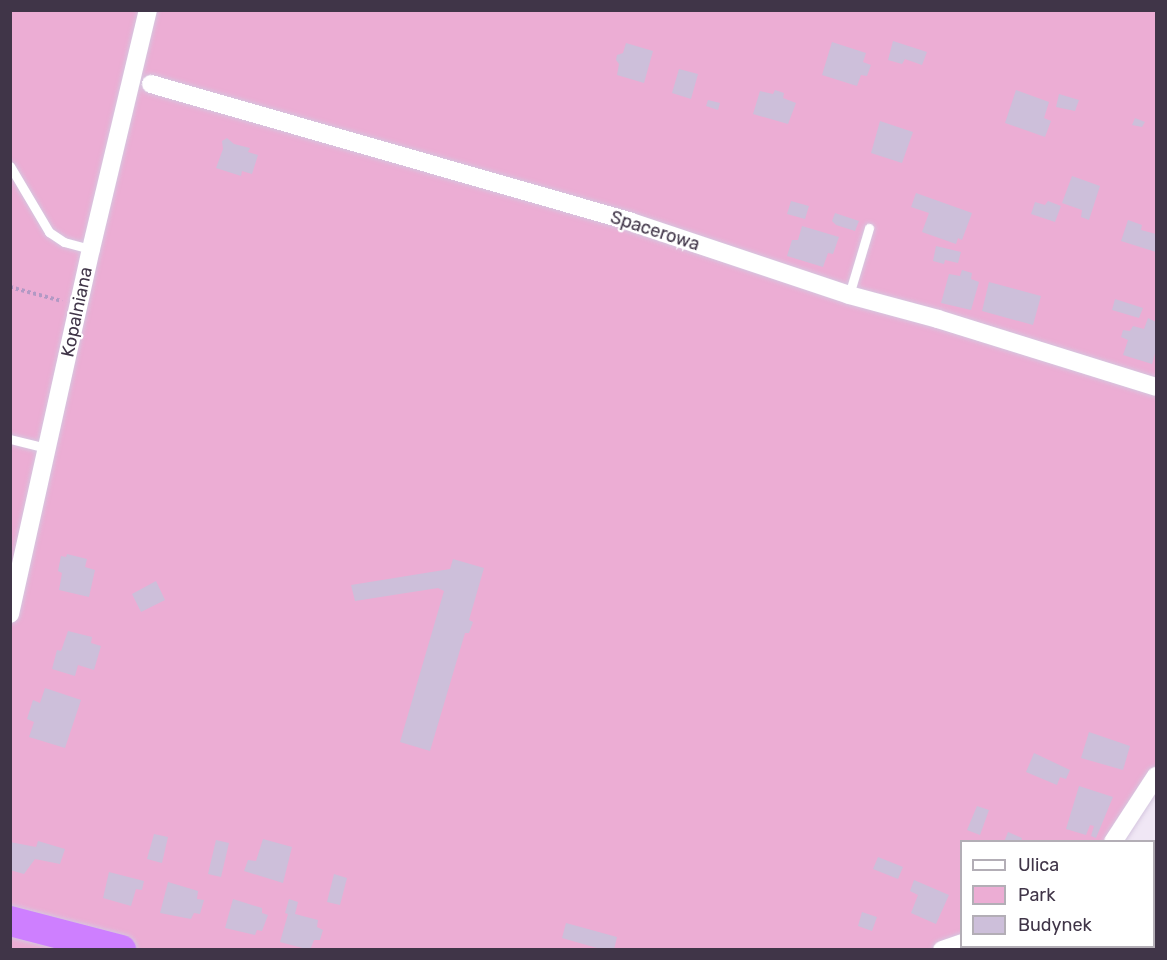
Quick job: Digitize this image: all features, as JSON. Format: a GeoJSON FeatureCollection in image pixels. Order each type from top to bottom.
{"type":"FeatureCollection","features":[{"type":"Feature","properties":{"kind":"highway"},"geometry":{"type":"LineString","coordinates":[[10,921],[121,950]]}},
{"type":"Feature","properties":{"kind":"street","name":"Kopalniana"},"geometry":{"type":"LineString","coordinates":[[10,614],[91,249],[148,10]]}},
{"type":"Feature","properties":{"kind":"street","name":"Spacerowa"},"geometry":{"type":"LineString","coordinates":[[151,84],[631,222],[849,295],[938,319],[1156,387]]}},
{"type":"Feature","properties":{"kind":"street"},"geometry":{"type":"LineString","coordinates":[[1114,840],[1156,776]]}},
{"type":"Feature","properties":{"kind":"street"},"geometry":{"type":"LineString","coordinates":[[942,950],[960,947]]}},
{"type":"Feature","properties":{"kind":"lane"},"geometry":{"type":"LineString","coordinates":[[10,166],[49,232],[64,242],[91,249]]}},
{"type":"Feature","properties":{"kind":"lane"},"geometry":{"type":"LineString","coordinates":[[849,295],[869,228]]}},
{"type":"Feature","properties":{"kind":"lane"},"geometry":{"type":"LineString","coordinates":[[10,440],[46,448]]}},
{"type":"Feature","properties":{"kind":"path"},"geometry":{"type":"LineString","coordinates":[[10,287],[80,306]]}},
{"type":"Feature","properties":{"kind":"green space"},"geometry":{"type":"Polygon","coordinates":[[[10,11],[1156,11],[1156,776],[1107,840],[960,840],[960,944],[943,949],[11,949],[10,11]]]}},
{"type":"Feature","properties":{"kind":"building"},"geometry":{"type":"Polygon","coordinates":[[[893,41],[927,52],[922,65],[905,59],[902,64],[888,60],[893,41]]]}},
{"type":"Feature","properties":{"kind":"building"},"geometry":{"type":"Polygon","coordinates":[[[832,42],[866,53],[863,62],[871,65],[867,76],[861,75],[857,86],[822,75],[832,42]]]}},
{"type":"Feature","properties":{"kind":"building"},"geometry":{"type":"Polygon","coordinates":[[[626,43],[653,51],[644,83],[617,75],[619,64],[616,60],[617,55],[623,53],[626,43]]]}},
{"type":"Feature","properties":{"kind":"building"},"geometry":{"type":"Polygon","coordinates":[[[679,69],[698,74],[691,99],[672,93],[679,69]]]}},
{"type":"Feature","properties":{"kind":"building"},"geometry":{"type":"Polygon","coordinates":[[[775,90],[784,93],[783,98],[796,103],[788,124],[753,114],[760,91],[773,94],[775,90]]]}},
{"type":"Feature","properties":{"kind":"building"},"geometry":{"type":"Polygon","coordinates":[[[1016,90],[1049,102],[1044,118],[1051,121],[1045,137],[1005,123],[1016,90]]]}},
{"type":"Feature","properties":{"kind":"building"},"geometry":{"type":"Polygon","coordinates":[[[1059,94],[1079,100],[1075,111],[1056,107],[1059,94]]]}},
{"type":"Feature","properties":{"kind":"building"},"geometry":{"type":"Polygon","coordinates":[[[708,100],[720,103],[718,110],[706,106],[708,100]]]}},
{"type":"Feature","properties":{"kind":"building"},"geometry":{"type":"Polygon","coordinates":[[[1135,118],[1145,122],[1142,127],[1132,125],[1135,118]]]}},
{"type":"Feature","properties":{"kind":"building"},"geometry":{"type":"Polygon","coordinates":[[[880,121],[913,132],[902,163],[871,153],[880,121]]]}},
{"type":"Feature","properties":{"kind":"building"},"geometry":{"type":"Polygon","coordinates":[[[227,138],[234,144],[250,148],[248,152],[258,155],[252,174],[242,171],[241,176],[216,168],[223,149],[222,141],[227,138]]]}},
{"type":"Feature","properties":{"kind":"building"},"geometry":{"type":"Polygon","coordinates":[[[1072,176],[1100,186],[1089,220],[1081,217],[1082,210],[1062,203],[1072,176]]]}},
{"type":"Feature","properties":{"kind":"building"},"geometry":{"type":"Polygon","coordinates":[[[916,193],[972,213],[962,240],[958,238],[956,244],[922,232],[929,213],[911,207],[916,193]]]}},
{"type":"Feature","properties":{"kind":"building"},"geometry":{"type":"Polygon","coordinates":[[[791,201],[809,206],[805,219],[787,214],[791,201]]]}},
{"type":"Feature","properties":{"kind":"building"},"geometry":{"type":"Polygon","coordinates":[[[1048,201],[1061,206],[1055,222],[1031,214],[1035,202],[1045,205],[1048,201]]]}},
{"type":"Feature","properties":{"kind":"building"},"geometry":{"type":"Polygon","coordinates":[[[835,213],[859,221],[855,231],[836,225],[832,221],[835,213]]]}},
{"type":"Feature","properties":{"kind":"building"},"geometry":{"type":"Polygon","coordinates":[[[1128,220],[1142,225],[1141,230],[1156,234],[1156,252],[1121,241],[1128,220]]]}},
{"type":"Feature","properties":{"kind":"building"},"geometry":{"type":"Polygon","coordinates":[[[802,226],[839,237],[833,254],[828,253],[823,267],[787,256],[792,240],[798,240],[802,226]]]}},
{"type":"Feature","properties":{"kind":"building"},"geometry":{"type":"Polygon","coordinates":[[[936,246],[961,252],[958,263],[945,260],[944,264],[933,261],[936,246]]]}},
{"type":"Feature","properties":{"kind":"building"},"geometry":{"type":"Polygon","coordinates":[[[962,270],[972,273],[971,279],[979,282],[971,310],[941,303],[949,274],[960,276],[962,270]]]}},
{"type":"Feature","properties":{"kind":"building"},"geometry":{"type":"Polygon","coordinates":[[[989,282],[1041,296],[1033,325],[982,311],[989,282]]]}},
{"type":"Feature","properties":{"kind":"building"},"geometry":{"type":"Polygon","coordinates":[[[1115,299],[1143,308],[1139,318],[1112,310],[1115,299]]]}},
{"type":"Feature","properties":{"kind":"building"},"geometry":{"type":"Polygon","coordinates":[[[1148,318],[1156,322],[1156,350],[1152,364],[1123,355],[1128,340],[1121,337],[1123,330],[1130,331],[1133,326],[1144,329],[1148,318]]]}},
{"type":"Feature","properties":{"kind":"building"},"geometry":{"type":"Polygon","coordinates":[[[67,554],[87,559],[85,567],[95,570],[89,597],[59,590],[62,573],[58,571],[61,556],[66,557],[67,554]]]}},
{"type":"Feature","properties":{"kind":"building"},"geometry":{"type":"Polygon","coordinates":[[[453,559],[484,568],[469,620],[473,622],[469,633],[465,633],[430,751],[400,742],[444,591],[438,588],[355,601],[351,585],[450,569],[453,559]]]}},
{"type":"Feature","properties":{"kind":"building"},"geometry":{"type":"Polygon","coordinates":[[[156,581],[165,600],[141,612],[132,594],[156,581]]]}},
{"type":"Feature","properties":{"kind":"building"},"geometry":{"type":"Polygon","coordinates":[[[68,631],[92,637],[91,643],[101,646],[94,670],[78,665],[75,676],[52,669],[57,650],[61,651],[68,631]]]}},
{"type":"Feature","properties":{"kind":"building"},"geometry":{"type":"Polygon","coordinates":[[[45,688],[81,700],[65,748],[29,737],[34,722],[27,719],[33,700],[40,703],[45,688]]]}},
{"type":"Feature","properties":{"kind":"building"},"geometry":{"type":"Polygon","coordinates":[[[1089,732],[1130,746],[1123,770],[1081,758],[1089,732]]]}},
{"type":"Feature","properties":{"kind":"building"},"geometry":{"type":"Polygon","coordinates":[[[1034,753],[1070,770],[1066,779],[1060,777],[1057,785],[1026,772],[1034,753]]]}},
{"type":"Feature","properties":{"kind":"building"},"geometry":{"type":"Polygon","coordinates":[[[1079,786],[1113,797],[1096,838],[1091,836],[1094,826],[1090,825],[1086,835],[1066,829],[1079,786]]]}},
{"type":"Feature","properties":{"kind":"building"},"geometry":{"type":"Polygon","coordinates":[[[977,806],[989,810],[980,835],[967,830],[977,806]]]}},
{"type":"Feature","properties":{"kind":"building"},"geometry":{"type":"Polygon","coordinates":[[[1008,832],[1022,838],[1022,840],[1005,840],[1008,832]]]}},
{"type":"Feature","properties":{"kind":"building"},"geometry":{"type":"Polygon","coordinates":[[[154,834],[168,837],[162,863],[147,859],[154,834]]]}},
{"type":"Feature","properties":{"kind":"building"},"geometry":{"type":"Polygon","coordinates":[[[263,839],[292,847],[283,883],[244,871],[248,860],[256,861],[263,839]]]}},
{"type":"Feature","properties":{"kind":"building"},"geometry":{"type":"Polygon","coordinates":[[[216,840],[229,843],[221,877],[208,874],[216,840]]]}},
{"type":"Feature","properties":{"kind":"building"},"geometry":{"type":"Polygon","coordinates":[[[38,841],[65,849],[60,864],[35,859],[24,874],[10,870],[10,842],[36,847],[38,841]]]}},
{"type":"Feature","properties":{"kind":"building"},"geometry":{"type":"Polygon","coordinates":[[[878,857],[903,867],[898,879],[873,869],[878,857]]]}},
{"type":"Feature","properties":{"kind":"building"},"geometry":{"type":"Polygon","coordinates":[[[109,872],[144,881],[142,890],[136,889],[131,906],[103,898],[109,872]]]}},
{"type":"Feature","properties":{"kind":"building"},"geometry":{"type":"Polygon","coordinates":[[[334,874],[347,878],[340,905],[327,902],[334,874]]]}},
{"type":"Feature","properties":{"kind":"building"},"geometry":{"type":"Polygon","coordinates":[[[914,880],[949,895],[936,924],[911,913],[918,895],[910,891],[914,880]]]}},
{"type":"Feature","properties":{"kind":"building"},"geometry":{"type":"Polygon","coordinates":[[[168,882],[198,891],[197,899],[204,900],[200,914],[194,913],[191,919],[160,913],[168,882]]]}},
{"type":"Feature","properties":{"kind":"building"},"geometry":{"type":"Polygon","coordinates":[[[1155,896],[1156,896],[1155,928],[1155,896]]]}},
{"type":"Feature","properties":{"kind":"building"},"geometry":{"type":"Polygon","coordinates":[[[233,899],[262,908],[262,913],[268,915],[262,931],[257,930],[255,935],[225,928],[233,899]]]}},
{"type":"Feature","properties":{"kind":"building"},"geometry":{"type":"Polygon","coordinates":[[[289,899],[298,902],[295,914],[318,920],[317,927],[323,930],[320,940],[314,940],[310,950],[280,942],[288,914],[285,913],[289,899]]]}},
{"type":"Feature","properties":{"kind":"building"},"geometry":{"type":"Polygon","coordinates":[[[862,912],[877,917],[872,931],[858,926],[862,912]]]}},
{"type":"Feature","properties":{"kind":"building"},"geometry":{"type":"Polygon","coordinates":[[[566,923],[617,937],[614,950],[604,950],[562,938],[566,923]]]}}]}
